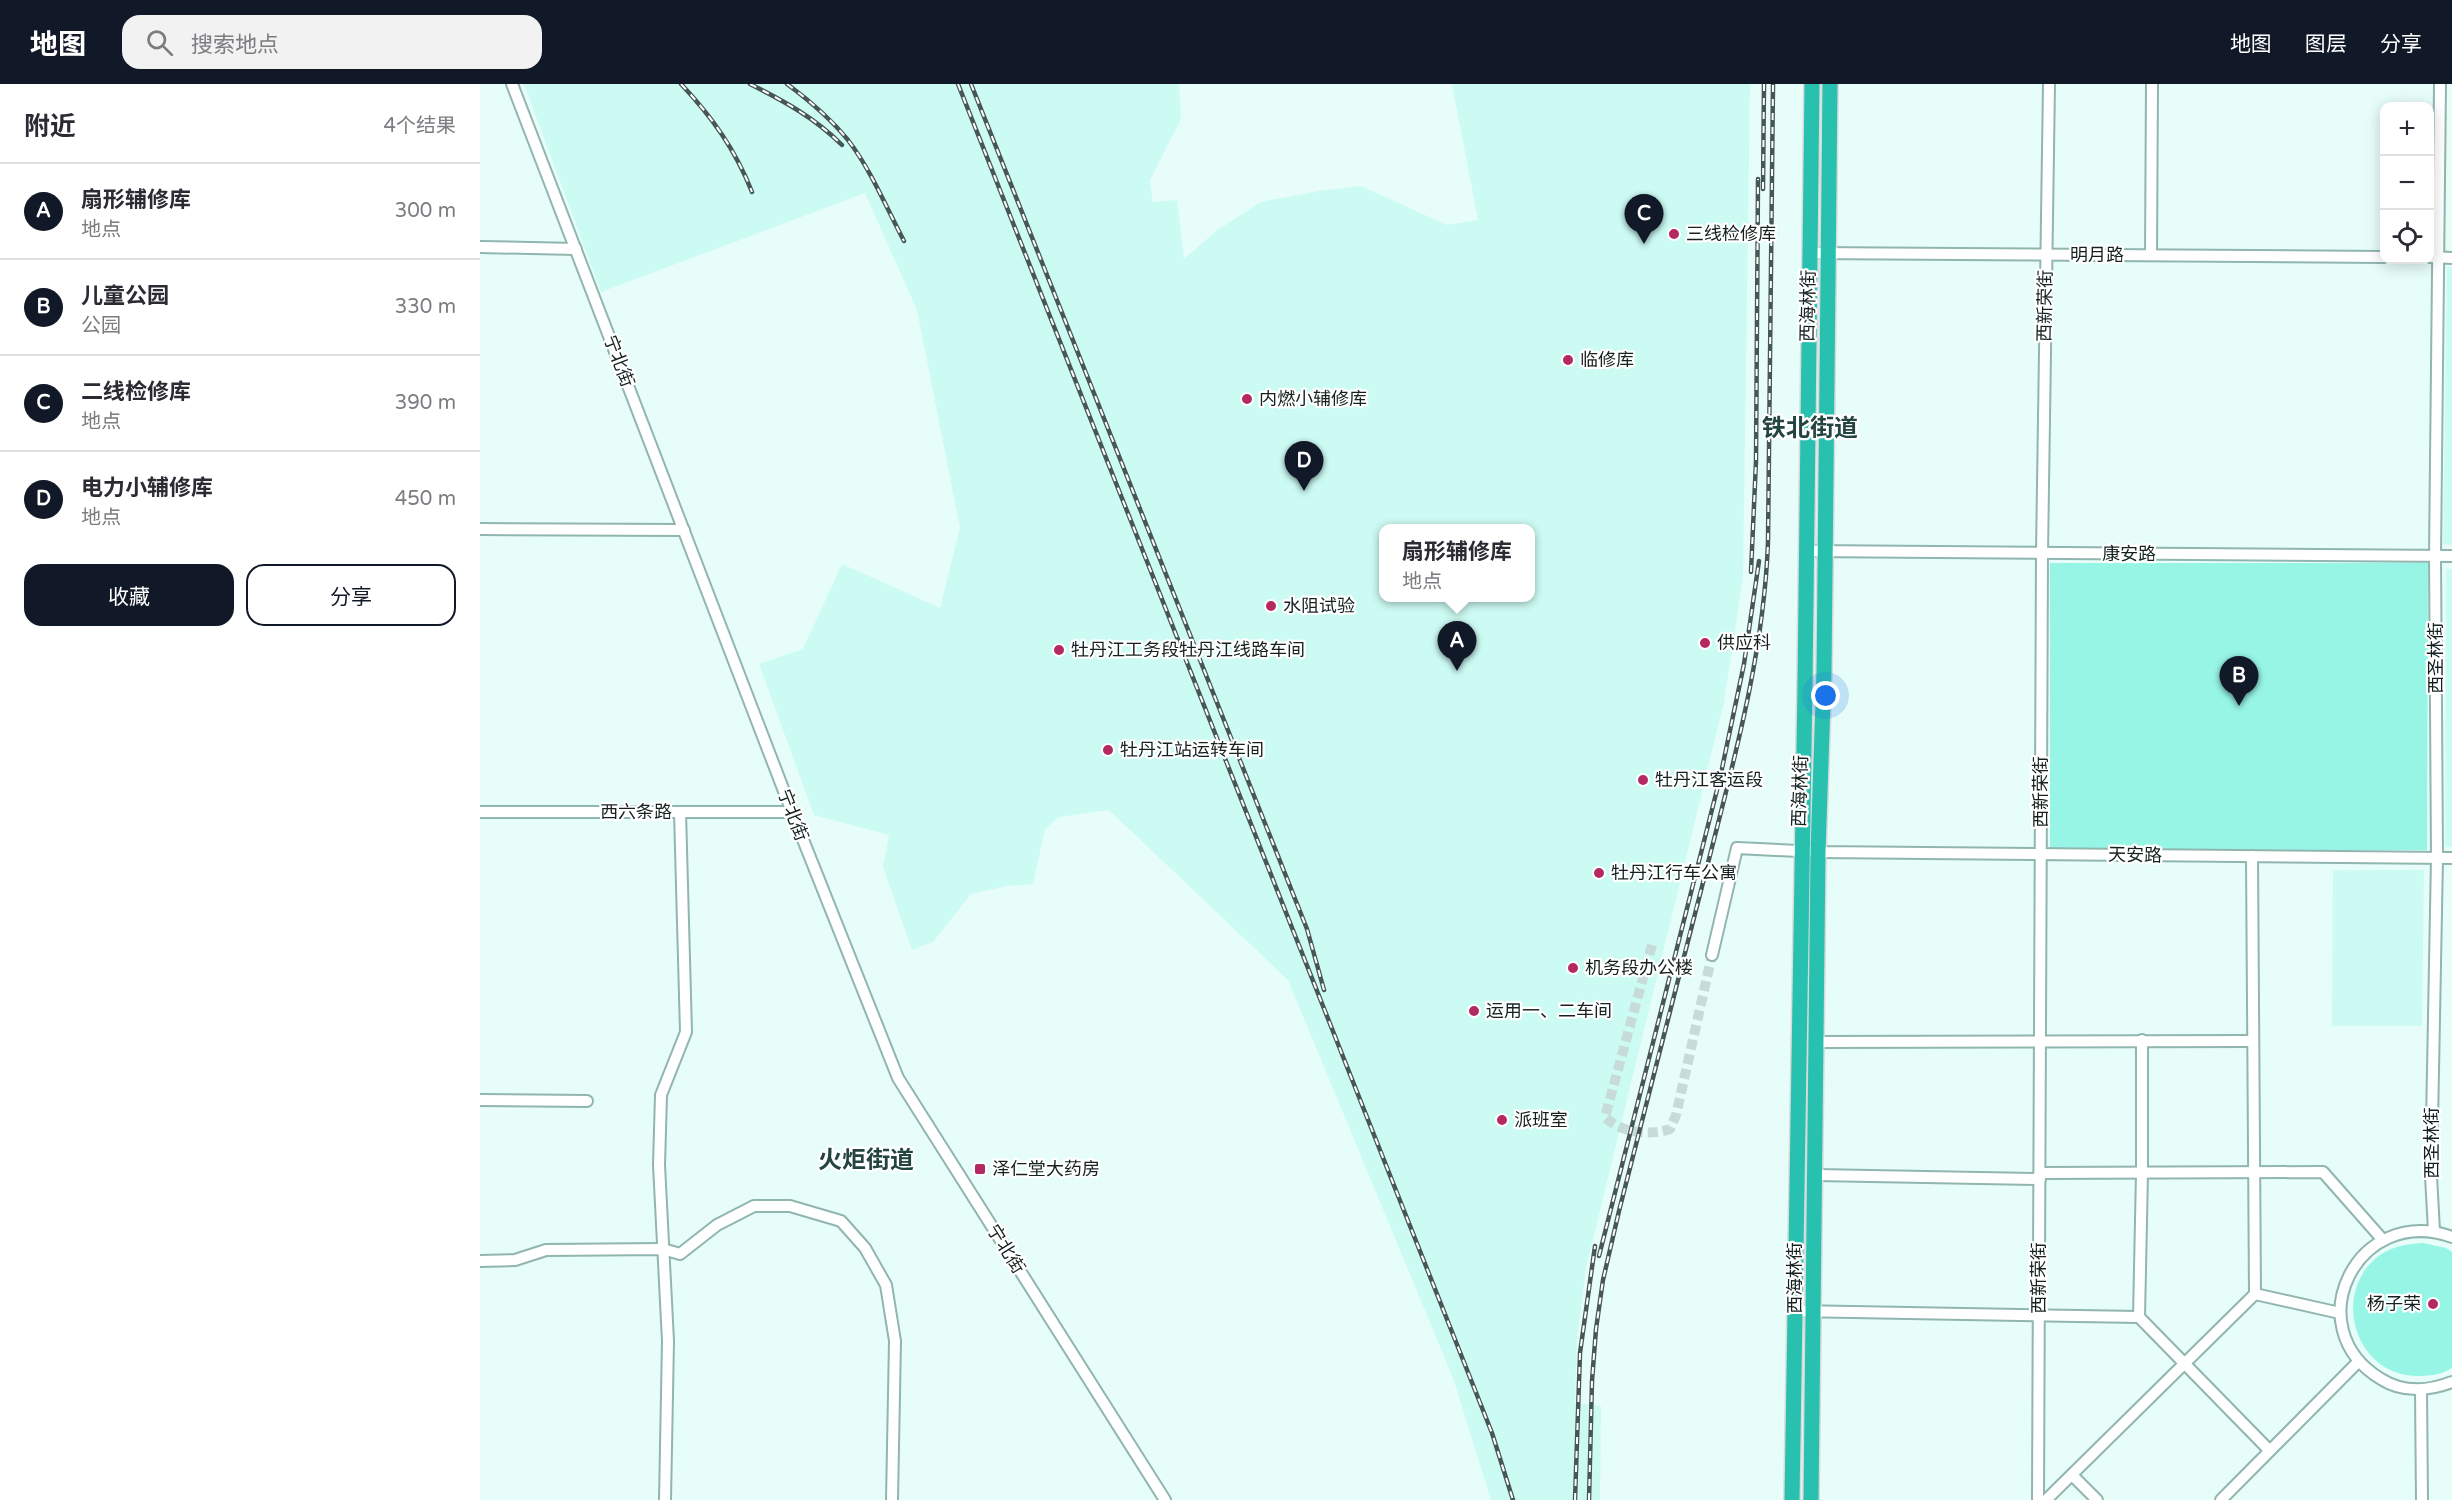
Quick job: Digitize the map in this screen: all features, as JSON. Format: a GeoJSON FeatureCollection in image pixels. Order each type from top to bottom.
{"type":"FeatureCollection","features":[{"type":"Feature","properties":{"kind":"highway","name":"西海林街"},"geometry":{"type":"LineString","coordinates":[[1811,1500],[1816,1175],[1816,1042],[1810,852],[1807,551],[1812,84]]}},
{"type":"Feature","properties":{"kind":"highway","name":"西海林街"},"geometry":{"type":"LineString","coordinates":[[1792,1500],[1810,852],[1824,672],[1830,84]]}},
{"type":"Feature","properties":{"kind":"street","name":"宁北街"},"geometry":{"type":"LineString","coordinates":[[513,84],[792,812],[898,1078],[1165,1500]]}},
{"type":"Feature","properties":{"kind":"street","name":"西新荣街"},"geometry":{"type":"LineString","coordinates":[[2038,1500],[2042,553],[2049,84]]}},
{"type":"Feature","properties":{"kind":"street"},"geometry":{"type":"LineString","coordinates":[[2151,255],[2152,84]]}},
{"type":"Feature","properties":{"kind":"street","name":"西圣林街"},"geometry":{"type":"LineString","coordinates":[[2434,1231],[2431,1176],[2437,858],[2434,257],[2440,84]]}},
{"type":"Feature","properties":{"kind":"street"},"geometry":{"type":"LineString","coordinates":[[480,247],[576,249]]}},
{"type":"Feature","properties":{"kind":"street","name":"明月路"},"geometry":{"type":"LineString","coordinates":[[1810,253],[2380,257]]}},
{"type":"Feature","properties":{"kind":"street"},"geometry":{"type":"LineString","coordinates":[[2434,257],[2452,258]]}},
{"type":"Feature","properties":{"kind":"street"},"geometry":{"type":"LineString","coordinates":[[480,529],[684,530]]}},
{"type":"Feature","properties":{"kind":"street","name":"康安路"},"geometry":{"type":"LineString","coordinates":[[1807,551],[2452,556]]}},
{"type":"Feature","properties":{"kind":"street","name":"西六条路"},"geometry":{"type":"LineString","coordinates":[[480,812],[792,812]]}},
{"type":"Feature","properties":{"kind":"street"},"geometry":{"type":"LineString","coordinates":[[665,1500],[668,1341],[659,1165],[661,1095],[686,1032],[680,812]]}},
{"type":"Feature","properties":{"kind":"street","name":"天安路"},"geometry":{"type":"LineString","coordinates":[[1712,955],[1737,848],[1810,852],[2452,858]]}},
{"type":"Feature","properties":{"kind":"street"},"geometry":{"type":"LineString","coordinates":[[2046,1500],[2255,1294],[2252,856]]}},
{"type":"Feature","properties":{"kind":"street"},"geometry":{"type":"LineString","coordinates":[[2142,1040],[2139,1317],[2269,1450]]}},
{"type":"Feature","properties":{"kind":"street"},"geometry":{"type":"LineString","coordinates":[[1816,1042],[2253,1041]]}},
{"type":"Feature","properties":{"kind":"street"},"geometry":{"type":"LineString","coordinates":[[480,1100],[587,1101]]}},
{"type":"Feature","properties":{"kind":"street"},"geometry":{"type":"LineString","coordinates":[[1816,1175],[2040,1176],[2323,1172],[2382,1239]]}},
{"type":"Feature","properties":{"kind":"street"},"geometry":{"type":"LineString","coordinates":[[480,1261],[515,1260],[546,1250],[663,1249],[680,1254],[717,1225],[754,1206],[790,1206],[841,1221],[865,1248],[886,1285],[895,1341],[892,1500]]}},
{"type":"Feature","properties":{"kind":"street"},"geometry":{"type":"LineString","coordinates":[[2452,1237],[2434,1231],[2407,1231],[2382,1239],[2368,1250],[2351,1270],[2342,1295],[2340,1312],[2346,1338],[2359,1361],[2387,1383],[2421,1390],[2452,1382]]}},
{"type":"Feature","properties":{"kind":"street"},"geometry":{"type":"LineString","coordinates":[[2255,1294],[2340,1312]]}},
{"type":"Feature","properties":{"kind":"street"},"geometry":{"type":"LineString","coordinates":[[1796,1311],[2139,1317]]}},
{"type":"Feature","properties":{"kind":"street"},"geometry":{"type":"LineString","coordinates":[[2221,1500],[2359,1361]]}},
{"type":"Feature","properties":{"kind":"street"},"geometry":{"type":"LineString","coordinates":[[2421,1390],[2422,1500]]}},
{"type":"Feature","properties":{"kind":"street"},"geometry":{"type":"LineString","coordinates":[[2072,1475],[2097,1500]]}},
{"type":"Feature","properties":{"kind":"shaded area"},"geometry":{"type":"Polygon","coordinates":[[[524,84],[1179,84],[1181,119],[1150,180],[1153,202],[1177,200],[1184,259],[1216,231],[1261,202],[1319,191],[1361,186],[1447,225],[1478,220],[1452,84],[1750,84],[1743,577],[1724,702],[1586,1268],[1577,1338],[1575,1403],[1601,1406],[1600,1500],[1491,1500],[1453,1378],[1288,980],[1109,810],[1059,817],[1045,829],[1033,884],[1007,886],[971,894],[933,942],[912,950],[883,867],[889,835],[814,815],[759,664],[803,649],[842,564],[940,608],[960,528],[917,310],[865,193],[601,292],[524,84]]]}},
{"type":"Feature","properties":{"kind":"shaded area"},"geometry":{"type":"Polygon","coordinates":[[[2447,267],[2452,267],[2452,545],[2443,544],[2447,267]]]}},
{"type":"Feature","properties":{"kind":"shaded area"},"geometry":{"type":"Polygon","coordinates":[[[2446,569],[2452,569],[2452,847],[2445,847],[2446,569]]]}},
{"type":"Feature","properties":{"kind":"shaded area"},"geometry":{"type":"Polygon","coordinates":[[[2333,870],[2424,870],[2422,1026],[2332,1026],[2333,870]]]}},
{"type":"Feature","properties":{"kind":"green space"},"geometry":{"type":"Polygon","coordinates":[[[2050,563],[2428,563],[2427,850],[2050,850],[2050,563]]]}},
{"type":"Feature","properties":{"kind":"green space"},"geometry":{"type":"Polygon","coordinates":[[[2423,1243],[2446,1248],[2452,1252],[2452,1368],[2435,1375],[2417,1376],[2395,1372],[2378,1362],[2364,1347],[2356,1329],[2353,1309],[2356,1289],[2365,1271],[2380,1255],[2390,1249],[2423,1243]]]}},
{"type":"Feature","properties":{"kind":"tunnel"},"geometry":{"type":"LineString","coordinates":[[1652,945],[1605,1117],[1619,1127],[1636,1132],[1670,1129],[1676,1115],[1712,955]]}},
{"type":"Feature","properties":{"kind":"railway"},"geometry":{"type":"LineString","coordinates":[[681,84],[722,134],[752,192]]}},
{"type":"Feature","properties":{"kind":"railway"},"geometry":{"type":"LineString","coordinates":[[750,84],[799,111],[821,126],[842,145]]}},
{"type":"Feature","properties":{"kind":"railway"},"geometry":{"type":"LineString","coordinates":[[787,84],[819,110],[848,140],[871,176],[904,241]]}},
{"type":"Feature","properties":{"kind":"railway"},"geometry":{"type":"LineString","coordinates":[[958,84],[1492,1433],[1513,1500]]}},
{"type":"Feature","properties":{"kind":"railway"},"geometry":{"type":"LineString","coordinates":[[971,84],[1307,929],[1324,990]]}},
{"type":"Feature","properties":{"kind":"railway"},"geometry":{"type":"LineString","coordinates":[[1763,189],[1764,84]]}},
{"type":"Feature","properties":{"kind":"railway"},"geometry":{"type":"LineString","coordinates":[[1589,1500],[1592,1381],[1603,1280],[1737,746],[1761,625],[1768,542],[1773,84]]}},
{"type":"Feature","properties":{"kind":"railway"},"geometry":{"type":"LineString","coordinates":[[1751,572],[1756,461],[1758,179]]}},
{"type":"Feature","properties":{"kind":"railway"},"geometry":{"type":"LineString","coordinates":[[1599,1256],[1720,778],[1744,664],[1759,561]]}},
{"type":"Feature","properties":{"kind":"railway"},"geometry":{"type":"LineString","coordinates":[[1575,1500],[1580,1353],[1595,1246]]}},
{"type":"Feature","properties":{"kind":"place","name":"三线检修库"},"geometry":{"type":"Point","coordinates":[1674,234]}},
{"type":"Feature","properties":{"kind":"place","name":"二线检修库"},"geometry":{"type":"Point","coordinates":[1644,244]}},
{"type":"Feature","properties":{"kind":"place","name":"临修库"},"geometry":{"type":"Point","coordinates":[1568,360]}},
{"type":"Feature","properties":{"kind":"place","name":"内燃小辅修库"},"geometry":{"type":"Point","coordinates":[1247,399]}},
{"type":"Feature","properties":{"kind":"place","name":"电力小辅修库"},"geometry":{"type":"Point","coordinates":[1304,491]}},
{"type":"Feature","properties":{"kind":"place","name":"水阻试验"},"geometry":{"type":"Point","coordinates":[1271,606]}},
{"type":"Feature","properties":{"kind":"place","name":"供应科"},"geometry":{"type":"Point","coordinates":[1705,643]}},
{"type":"Feature","properties":{"kind":"place","name":"牡丹江工务段牡丹江线路车间"},"geometry":{"type":"Point","coordinates":[1059,650]}},
{"type":"Feature","properties":{"kind":"place","name":"扇形辅修库"},"geometry":{"type":"Point","coordinates":[1457,671]}},
{"type":"Feature","properties":{"kind":"place","name":"儿童公园"},"geometry":{"type":"Point","coordinates":[2239,706]}},
{"type":"Feature","properties":{"kind":"place","name":"牡丹江站运转车间"},"geometry":{"type":"Point","coordinates":[1108,750]}},
{"type":"Feature","properties":{"kind":"place","name":"牡丹江客运段"},"geometry":{"type":"Point","coordinates":[1643,780]}},
{"type":"Feature","properties":{"kind":"place","name":"牡丹江行车公寓"},"geometry":{"type":"Point","coordinates":[1599,873]}},
{"type":"Feature","properties":{"kind":"place","name":"机务段办公楼"},"geometry":{"type":"Point","coordinates":[1573,968]}},
{"type":"Feature","properties":{"kind":"place","name":"运用一、二车间"},"geometry":{"type":"Point","coordinates":[1474,1011]}},
{"type":"Feature","properties":{"kind":"place","name":"派班室"},"geometry":{"type":"Point","coordinates":[1502,1120]}},
{"type":"Feature","properties":{"kind":"place","name":"泽仁堂大药房"},"geometry":{"type":"Point","coordinates":[980,1169]}},
{"type":"Feature","properties":{"kind":"place","name":"杨子荣"},"geometry":{"type":"Point","coordinates":[2433,1304]}},
{"type":"Feature","properties":{"kind":"district","name":"铁北街道"},"geometry":{"type":"Point","coordinates":[1810,428]}},
{"type":"Feature","properties":{"kind":"district","name":"火炬街道"},"geometry":{"type":"Point","coordinates":[866,1160]}}]}
